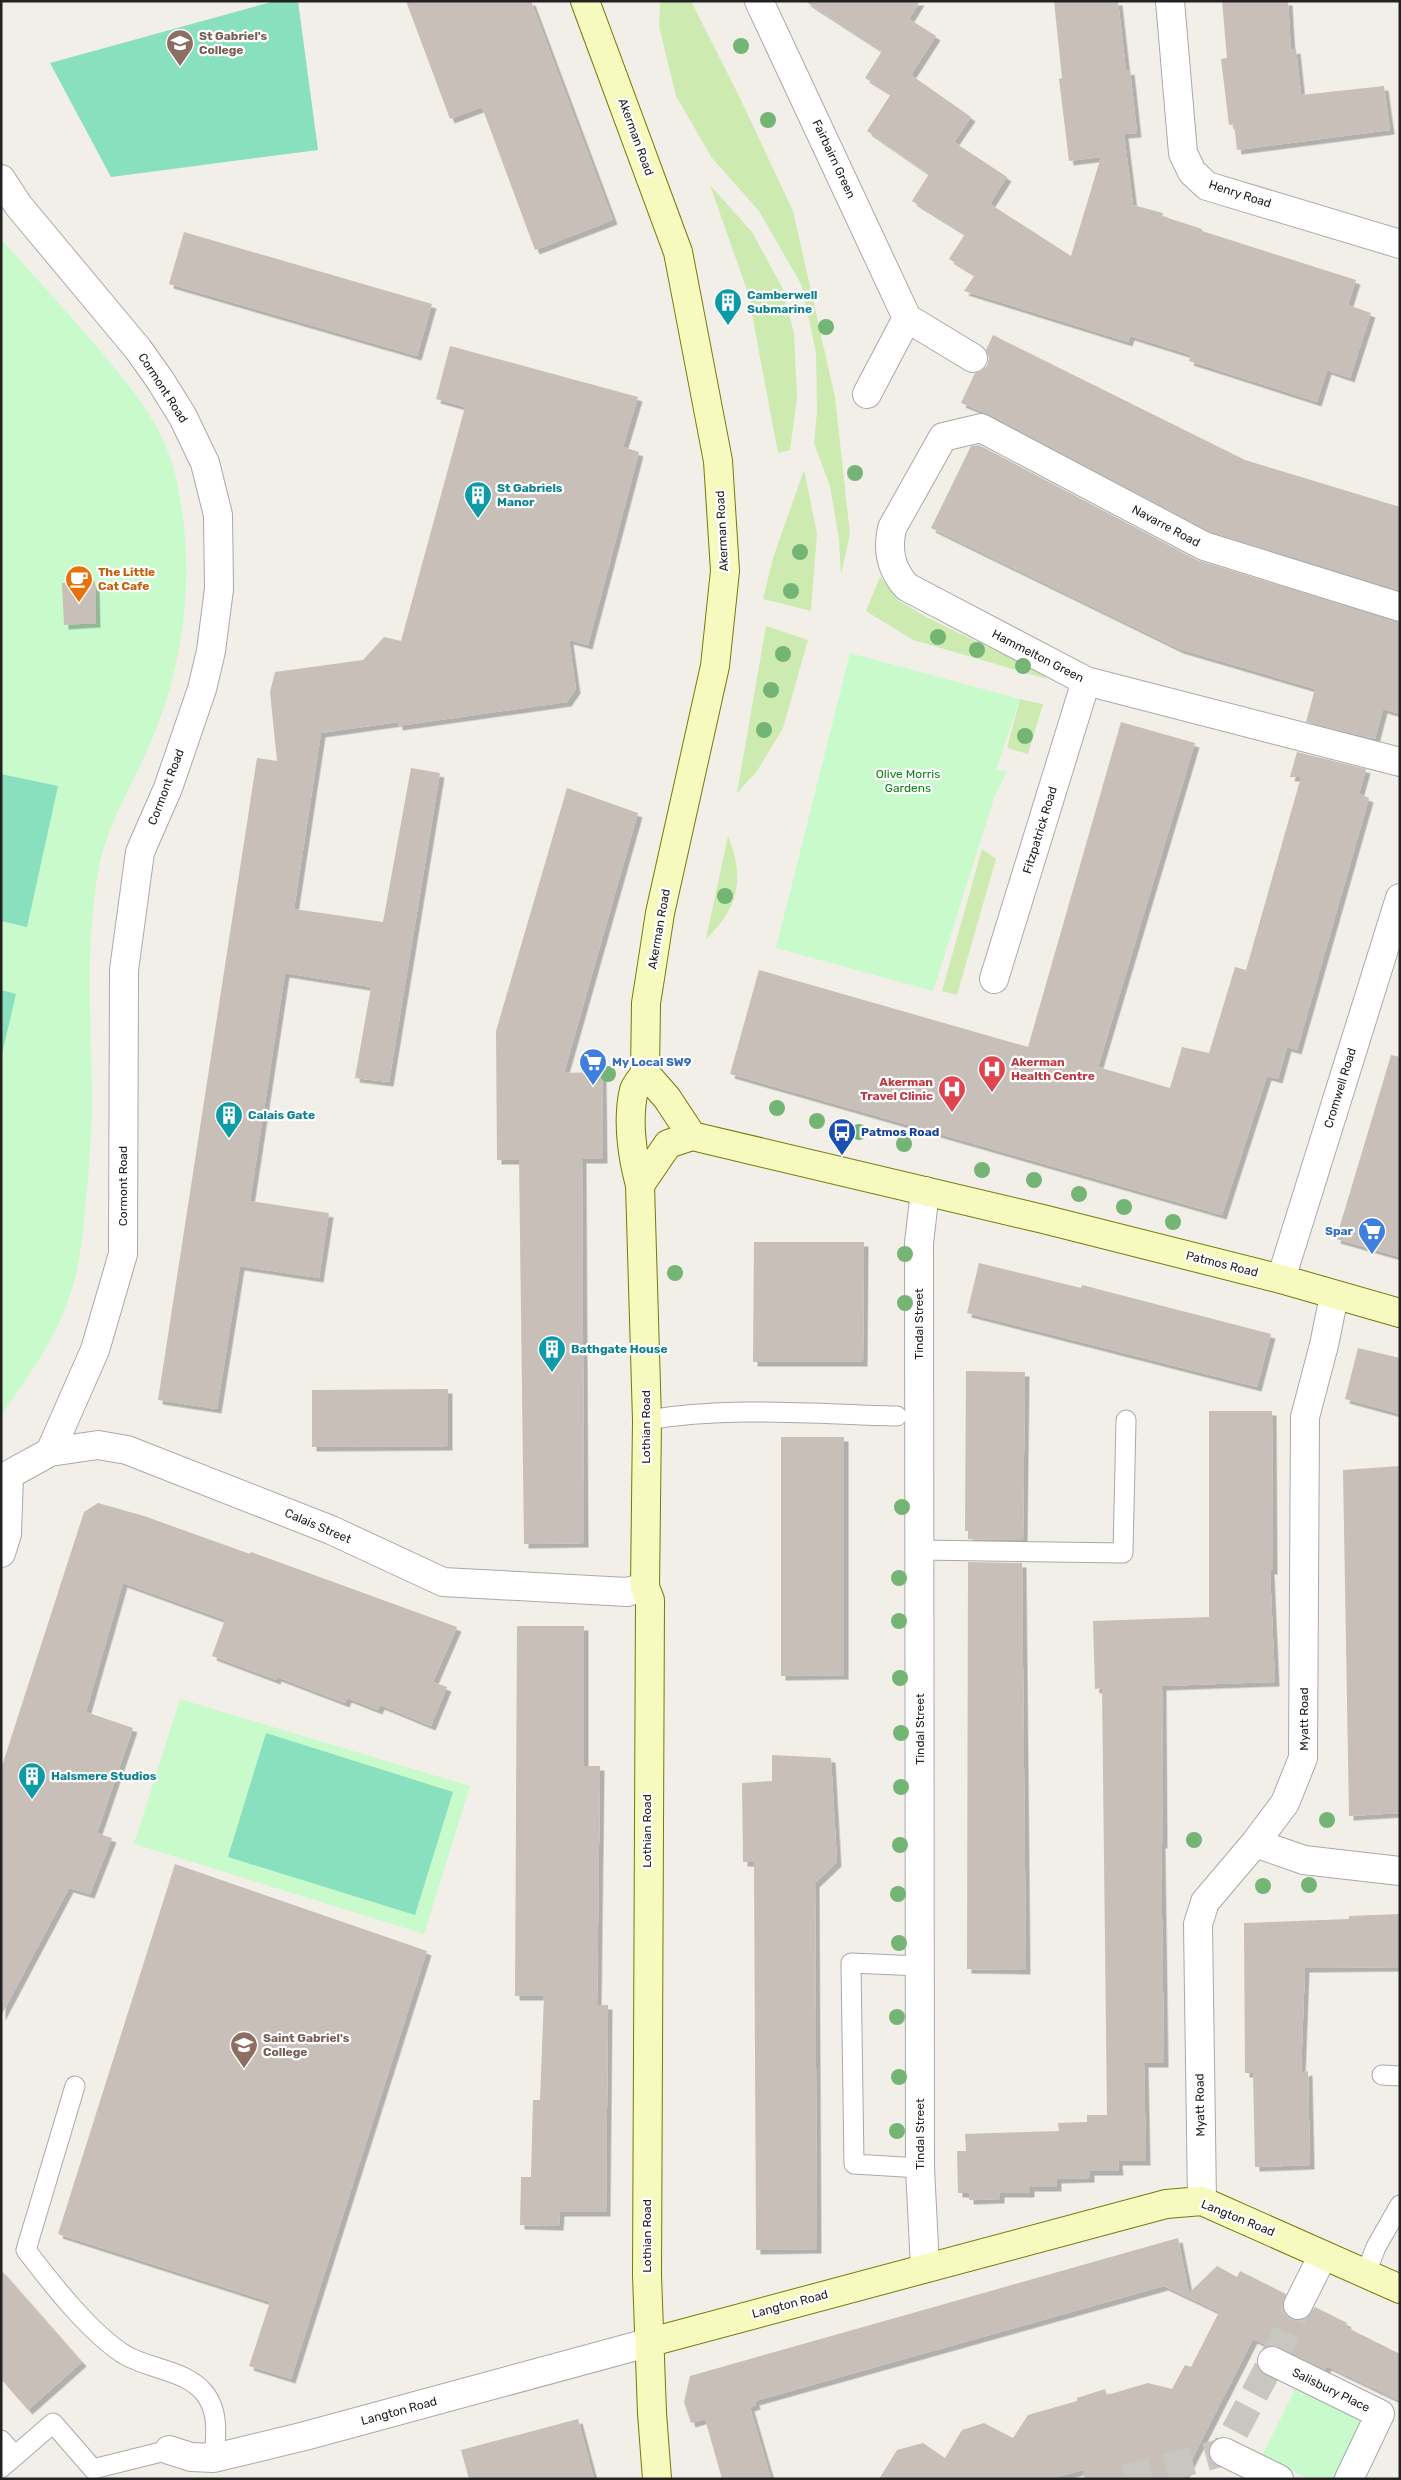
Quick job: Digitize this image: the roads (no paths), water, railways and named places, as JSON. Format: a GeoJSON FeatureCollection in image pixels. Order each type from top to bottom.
{"type":"FeatureCollection","features":[{"type":"Feature","properties":{"kind":"street","name":"Akerman Road"},"geometry":{"type":"LineString","coordinates":[[585,1],[678,252],[718,461],[725,571],[715,666],[660,913],[648,986],[645,1073]]}},
{"type":"Feature","properties":{"kind":"street","name":"Fairbairn Green"},"geometry":{"type":"LineString","coordinates":[[759,1],[907,318]]}},
{"type":"Feature","properties":{"kind":"street","name":"Henry Road"},"geometry":{"type":"LineString","coordinates":[[1170,1],[1183,153],[1192,172],[1207,186],[1400,244]]}},
{"type":"Feature","properties":{"kind":"street","name":"Cormont Road"},"geometry":{"type":"LineString","coordinates":[[1,179],[18,205],[138,349],[160,380],[183,417],[205,463],[218,515],[219,588],[211,651],[202,689],[168,788],[140,852],[124,970],[123,1254],[95,1350],[50,1452]]}},
{"type":"Feature","properties":{"kind":"street"},"geometry":{"type":"LineString","coordinates":[[867,394],[907,318],[974,358]]}},
{"type":"Feature","properties":{"kind":"street","name":"Navarre Road"},"geometry":{"type":"LineString","coordinates":[[944,437],[981,428],[1204,546],[1400,607]]}},
{"type":"Feature","properties":{"kind":"street","name":"Hammelton Green"},"geometry":{"type":"LineString","coordinates":[[944,437],[892,528],[889,542],[890,552],[898,577],[907,587],[928,600],[1086,681],[1400,762]]}},
{"type":"Feature","properties":{"kind":"street","name":"Fitzpatrick Road"},"geometry":{"type":"LineString","coordinates":[[994,979],[1086,681]]}},
{"type":"Feature","properties":{"kind":"street","name":"Cromwell Road"},"geometry":{"type":"LineString","coordinates":[[1281,1279],[1400,898]]}},
{"type":"Feature","properties":{"kind":"street"},"geometry":{"type":"LineString","coordinates":[[640,1184],[668,1144],[681,1138],[692,1136],[667,1098],[645,1073]]}},
{"type":"Feature","properties":{"kind":"street","name":"Lothian Road"},"geometry":{"type":"LineString","coordinates":[[645,1073],[634,1088],[632,1119],[634,1164],[640,1184],[647,1420],[646,1587],[650,1600],[647,2275],[651,2342],[652,2413],[657,2479]]}},
{"type":"Feature","properties":{"kind":"street","name":"Patmos Road"},"geometry":{"type":"LineString","coordinates":[[692,1136],[1281,1279],[1334,1296],[1400,1313]]}},
{"type":"Feature","properties":{"kind":"street","name":"Tindal Street"},"geometry":{"type":"LineString","coordinates":[[925,1192],[919,1243],[921,1550],[920,2168],[925,2267]]}},
{"type":"Feature","properties":{"kind":"street","name":"Myatt Road"},"geometry":{"type":"LineString","coordinates":[[1202,2201],[1198,1924],[1204,1902],[1255,1843],[1285,1803],[1304,1758],[1305,1417],[1334,1296]]}},
{"type":"Feature","properties":{"kind":"street","name":"Calais Street"},"geometry":{"type":"LineString","coordinates":[[5,1477],[50,1452],[98,1445],[127,1450],[331,1530],[443,1582],[627,1592],[646,1587]]}},
{"type":"Feature","properties":{"kind":"street"},"geometry":{"type":"LineString","coordinates":[[1,1553],[8,1534],[5,1477]]}},
{"type":"Feature","properties":{"kind":"street"},"geometry":{"type":"LineString","coordinates":[[1255,1843],[1304,1860],[1400,1871]]}},
{"type":"Feature","properties":{"kind":"street","name":"Langton Road"},"geometry":{"type":"LineString","coordinates":[[169,2450],[192,2457],[214,2468],[305,2436],[925,2267],[1166,2204],[1202,2201],[1400,2289]]}},
{"type":"Feature","properties":{"kind":"street"},"geometry":{"type":"LineString","coordinates":[[1298,2305],[1323,2255]]}},
{"type":"Feature","properties":{"kind":"street","name":"Salisbury Place"},"geometry":{"type":"LineString","coordinates":[[1272,2361],[1380,2414],[1349,2479]]}},
{"type":"Feature","properties":{"kind":"street"},"geometry":{"type":"LineString","coordinates":[[1224,2452],[1279,2479]]}},
{"type":"Feature","properties":{"kind":"lane"},"geometry":{"type":"LineString","coordinates":[[647,1420],[686,1415],[747,1413],[897,1416]]}},
{"type":"Feature","properties":{"kind":"lane"},"geometry":{"type":"LineString","coordinates":[[921,1550],[1123,1554],[1126,1420]]}},
{"type":"Feature","properties":{"kind":"lane"},"geometry":{"type":"LineString","coordinates":[[920,1966],[851,1962],[854,2164],[920,2168]]}},
{"type":"Feature","properties":{"kind":"lane"},"geometry":{"type":"LineString","coordinates":[[76,2086],[26,2250],[61,2295],[118,2349],[151,2367],[174,2373],[191,2381],[206,2395],[216,2424],[214,2468]]}},
{"type":"Feature","properties":{"kind":"lane"},"geometry":{"type":"LineString","coordinates":[[1366,2273],[1376,2248],[1400,2205]]}},
{"type":"Feature","properties":{"kind":"lane"},"geometry":{"type":"LineString","coordinates":[[1,2440],[8,2462],[53,2423],[93,2470],[169,2450]]}},
{"type":"Feature","properties":{"kind":"tunnel"},"geometry":{"type":"LineString","coordinates":[[1125,2479],[1224,2452],[1282,2342],[1298,2305]]}},
{"type":"Feature","properties":{"kind":"place","name":"St Gabriel's College"},"geometry":{"type":"Point","coordinates":[180,67]}},
{"type":"Feature","properties":{"kind":"place","name":"Camberwell Submarine"},"geometry":{"type":"Point","coordinates":[728,326]}},
{"type":"Feature","properties":{"kind":"place","name":"St Gabriels Manor"},"geometry":{"type":"Point","coordinates":[478,519]}},
{"type":"Feature","properties":{"kind":"place","name":"The Little Cat Cafe"},"geometry":{"type":"Point","coordinates":[79,603]}},
{"type":"Feature","properties":{"kind":"place","name":"My Local SW9"},"geometry":{"type":"Point","coordinates":[593,1086]}},
{"type":"Feature","properties":{"kind":"place","name":"Akerman Health Centre"},"geometry":{"type":"Point","coordinates":[992,1093]}},
{"type":"Feature","properties":{"kind":"place","name":"Akerman Travel Clinic"},"geometry":{"type":"Point","coordinates":[952,1113]}},
{"type":"Feature","properties":{"kind":"place","name":"Calais Gate"},"geometry":{"type":"Point","coordinates":[229,1139]}},
{"type":"Feature","properties":{"kind":"place","name":"Patmos Road"},"geometry":{"type":"Point","coordinates":[842,1156]}},
{"type":"Feature","properties":{"kind":"place","name":"Spar"},"geometry":{"type":"Point","coordinates":[1372,1255]}},
{"type":"Feature","properties":{"kind":"place","name":"Bathgate House"},"geometry":{"type":"Point","coordinates":[552,1373]}},
{"type":"Feature","properties":{"kind":"place","name":"Halsmere Studios"},"geometry":{"type":"Point","coordinates":[32,1800]}},
{"type":"Feature","properties":{"kind":"place","name":"Saint Gabriel's College"},"geometry":{"type":"Point","coordinates":[244,2069]}},
{"type":"Feature","properties":{"kind":"park label","name":"Olive Morris Gardens"},"geometry":{"type":"Point","coordinates":[908,781]}}]}
